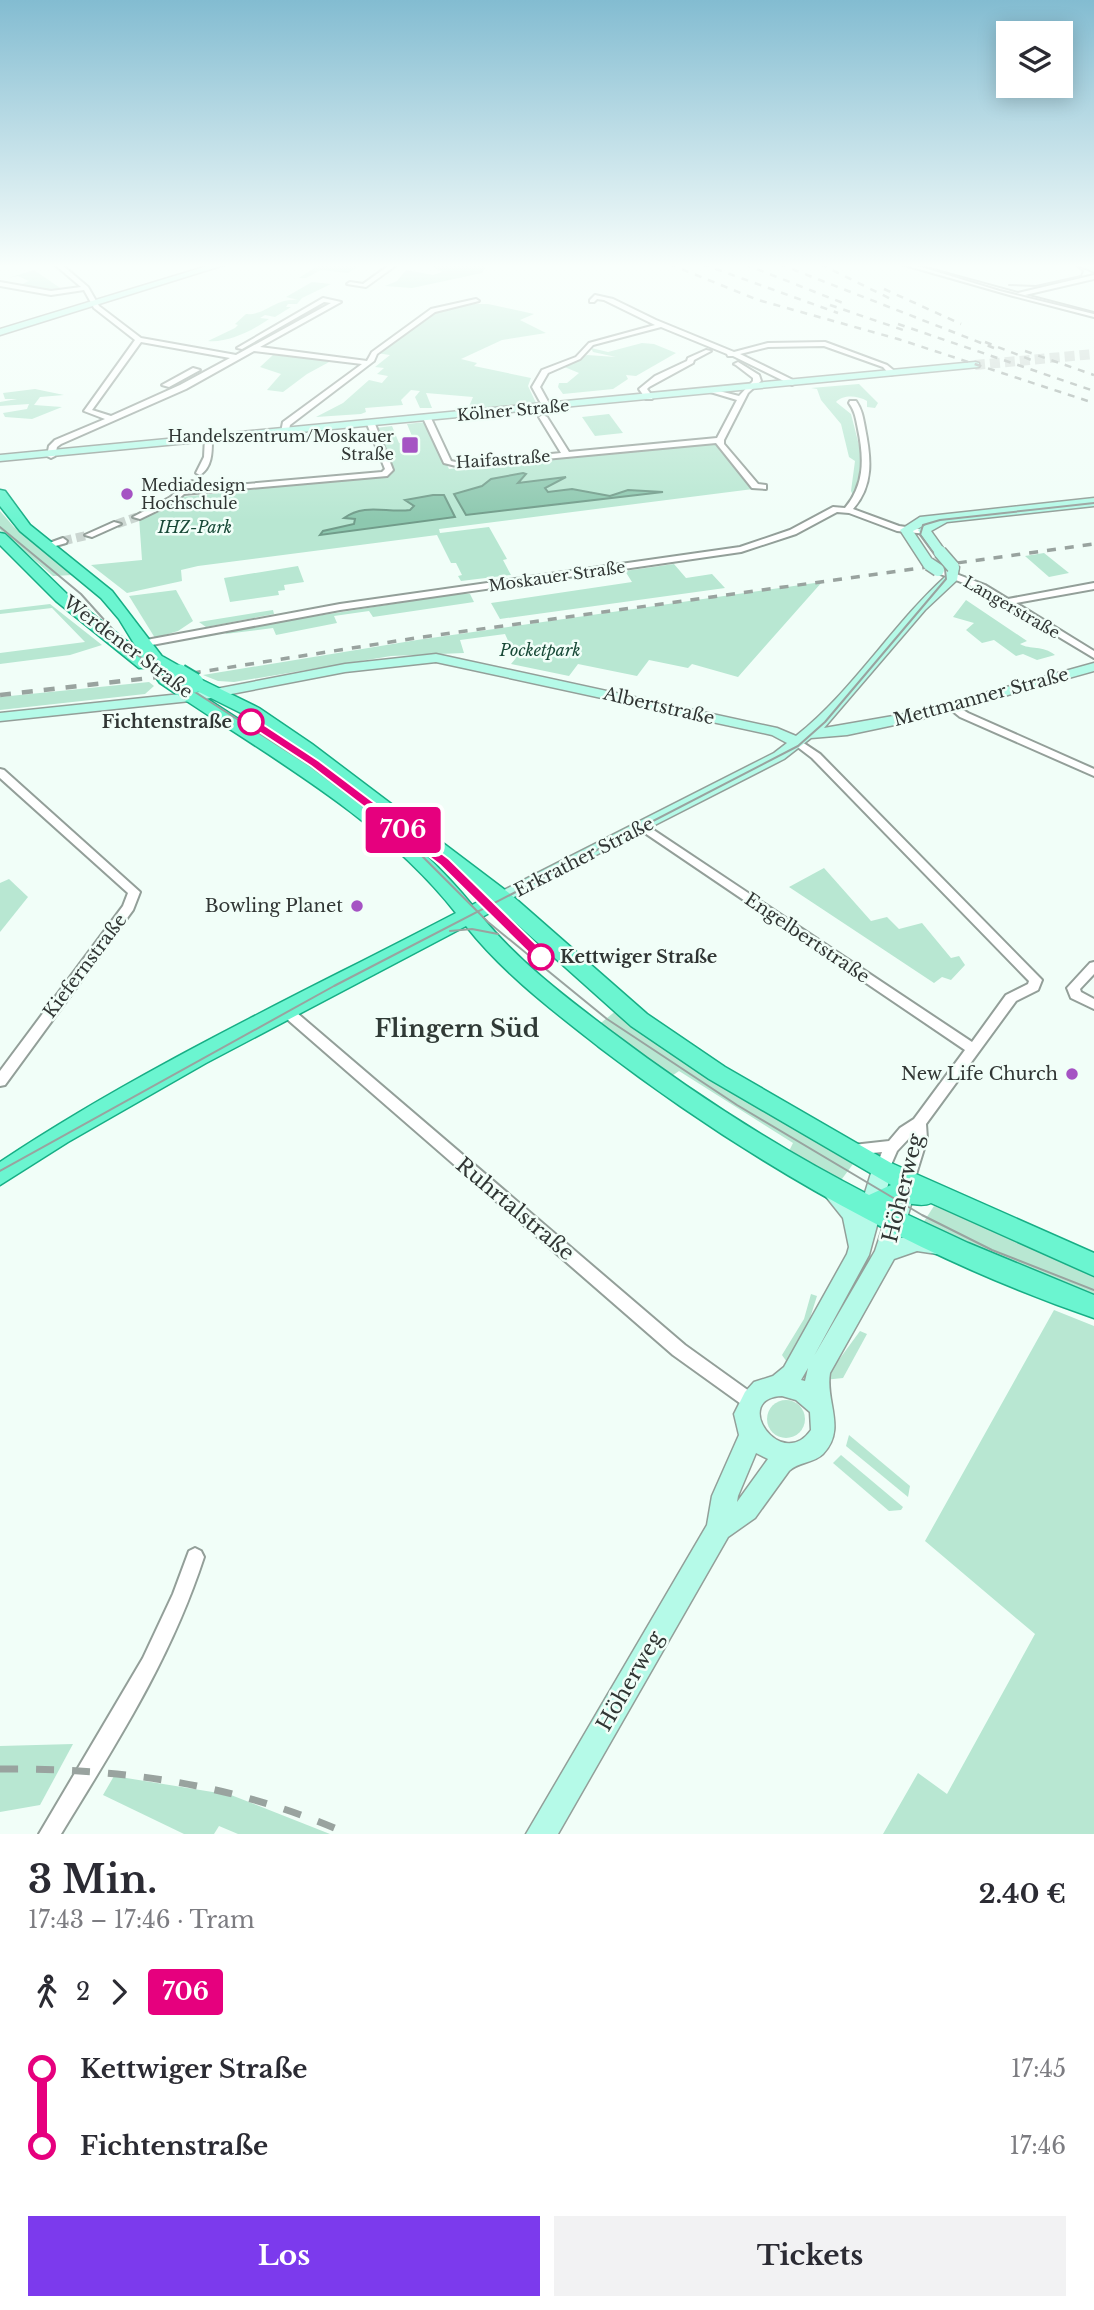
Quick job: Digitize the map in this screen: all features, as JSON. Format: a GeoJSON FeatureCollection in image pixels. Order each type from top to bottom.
{"type":"FeatureCollection","features":[{"type":"Feature","properties":{"kind":"main road","name":"Werdener Straße"},"geometry":{"type":"LineString","coordinates":[[0,494],[20,525],[116,604],[163,669],[253,712],[306,748],[502,898]]}},
{"type":"Feature","properties":{"kind":"main road","name":"Werdener Straße"},"geometry":{"type":"LineString","coordinates":[[0,537],[62,598],[285,755],[401,845],[429,869],[469,915]]}},
{"type":"Feature","properties":{"kind":"main road"},"geometry":{"type":"LineString","coordinates":[[15,552],[27,555],[58,581],[76,578],[79,571]]}},
{"type":"Feature","properties":{"kind":"main road"},"geometry":{"type":"LineString","coordinates":[[62,598],[63,590],[85,586],[163,669]]}},
{"type":"Feature","properties":{"kind":"main road","name":"Werdener Straße"},"geometry":{"type":"LineString","coordinates":[[401,845],[429,858],[469,898],[479,902],[502,898]]}},
{"type":"Feature","properties":{"kind":"main road"},"geometry":{"type":"LineString","coordinates":[[502,898],[580,970],[656,1032],[842,1148],[886,1158],[905,1186],[1016,1241],[1048,1246],[1094,1265]]}},
{"type":"Feature","properties":{"kind":"main road","name":"Erkrather Straße"},"geometry":{"type":"LineString","coordinates":[[0,1175],[59,1135],[285,1010],[502,898]]}},
{"type":"Feature","properties":{"kind":"main road"},"geometry":{"type":"LineString","coordinates":[[469,915],[494,912],[512,918],[557,956],[580,970]]}},
{"type":"Feature","properties":{"kind":"main road"},"geometry":{"type":"LineString","coordinates":[[469,915],[510,960],[622,1052],[750,1141],[831,1190],[942,1246],[1094,1307]]}},
{"type":"Feature","properties":{"kind":"main road","name":"Erkrather Straße"},"geometry":{"type":"LineString","coordinates":[[0,1159],[59,1135]]}},
{"type":"Feature","properties":{"kind":"main road"},"geometry":{"type":"LineString","coordinates":[[883,1215],[888,1195],[905,1186]]}},
{"type":"Feature","properties":{"kind":"street"},"geometry":{"type":"LineString","coordinates":[[113,419],[88,411],[132,350]]}},
{"type":"Feature","properties":{"kind":"street"},"geometry":{"type":"LineString","coordinates":[[195,350],[239,358]]}},
{"type":"Feature","properties":{"kind":"street"},"geometry":{"type":"LineString","coordinates":[[177,389],[166,386],[236,350]]}},
{"type":"Feature","properties":{"kind":"street"},"geometry":{"type":"LineString","coordinates":[[51,456],[53,446],[58,442],[177,389],[255,350]]}},
{"type":"Feature","properties":{"kind":"street"},"geometry":{"type":"LineString","coordinates":[[261,350],[369,363]]}},
{"type":"Feature","properties":{"kind":"street"},"geometry":{"type":"LineString","coordinates":[[285,432],[286,424],[369,363],[379,350]]}},
{"type":"Feature","properties":{"kind":"street"},"geometry":{"type":"LineString","coordinates":[[542,411],[536,387],[545,372],[578,358],[586,350]]}},
{"type":"Feature","properties":{"kind":"street"},"geometry":{"type":"LineString","coordinates":[[705,350],[765,368],[792,383]]}},
{"type":"Feature","properties":{"kind":"street"},"geometry":{"type":"LineString","coordinates":[[711,350],[726,356],[756,377],[757,381],[742,399],[720,444],[755,486],[763,487]]}},
{"type":"Feature","properties":{"kind":"street"},"geometry":{"type":"LineString","coordinates":[[726,356],[750,350]]}},
{"type":"Feature","properties":{"kind":"street"},"geometry":{"type":"LineString","coordinates":[[843,350],[885,366],[892,373]]}},
{"type":"Feature","properties":{"kind":"street"},"geometry":{"type":"LineString","coordinates":[[649,397],[643,389],[647,384],[664,378],[691,362],[690,359],[708,351]]}},
{"type":"Feature","properties":{"kind":"street"},"geometry":{"type":"LineString","coordinates":[[738,364],[779,384]]}},
{"type":"Feature","properties":{"kind":"street","name":"Kölner Straße"},"geometry":{"type":"LineString","coordinates":[[0,464],[208,439],[426,418],[542,411],[649,397],[975,365]]}},
{"type":"Feature","properties":{"kind":"street"},"geometry":{"type":"LineString","coordinates":[[711,391],[742,399]]}},
{"type":"Feature","properties":{"kind":"street"},"geometry":{"type":"LineString","coordinates":[[853,402],[858,410],[868,471],[862,492],[847,510],[906,530],[924,532],[953,571]]}},
{"type":"Feature","properties":{"kind":"street","name":"Haifastraße"},"geometry":{"type":"LineString","coordinates":[[542,411],[566,454]]}},
{"type":"Feature","properties":{"kind":"street","name":"Haifastraße"},"geometry":{"type":"LineString","coordinates":[[426,418],[448,463],[460,465],[720,440]]}},
{"type":"Feature","properties":{"kind":"street"},"geometry":{"type":"LineString","coordinates":[[182,492],[387,473],[390,470],[371,424]]}},
{"type":"Feature","properties":{"kind":"street"},"geometry":{"type":"LineString","coordinates":[[200,473],[208,457],[208,439]]}},
{"type":"Feature","properties":{"kind":"street","name":"Kölner Straße"},"geometry":{"type":"LineString","coordinates":[[0,458],[51,456]]}},
{"type":"Feature","properties":{"kind":"street"},"geometry":{"type":"LineString","coordinates":[[137,517],[182,492],[192,483]]}},
{"type":"Feature","properties":{"kind":"street"},"geometry":{"type":"LineString","coordinates":[[906,530],[925,519],[1094,502]]}},
{"type":"Feature","properties":{"kind":"street","name":"Moskauer Straße"},"geometry":{"type":"LineString","coordinates":[[180,638],[340,607],[708,555],[755,545],[793,532],[827,512],[847,510]]}},
{"type":"Feature","properties":{"kind":"street"},"geometry":{"type":"LineString","coordinates":[[924,532],[931,524],[954,517]]}},
{"type":"Feature","properties":{"kind":"street"},"geometry":{"type":"LineString","coordinates":[[89,535],[117,524]]}},
{"type":"Feature","properties":{"kind":"street"},"geometry":{"type":"LineString","coordinates":[[906,530],[930,565]]}},
{"type":"Feature","properties":{"kind":"street"},"geometry":{"type":"LineString","coordinates":[[45,546],[63,541]]}},
{"type":"Feature","properties":{"kind":"street","name":"Langerstraße"},"geometry":{"type":"LineString","coordinates":[[930,565],[953,571],[970,580],[1094,655]]}},
{"type":"Feature","properties":{"kind":"street","name":"Erkrather Straße"},"geometry":{"type":"LineString","coordinates":[[920,607],[931,584],[930,565]]}},
{"type":"Feature","properties":{"kind":"street","name":"Erkrather Straße"},"geometry":{"type":"LineString","coordinates":[[502,898],[779,756],[805,738],[836,707],[920,607],[935,596],[953,571]]}},
{"type":"Feature","properties":{"kind":"street"},"geometry":{"type":"LineString","coordinates":[[1008,602],[1094,586]]}},
{"type":"Feature","properties":{"kind":"street","name":"Moskauer Straße"},"geometry":{"type":"LineString","coordinates":[[163,669],[180,638]]}},
{"type":"Feature","properties":{"kind":"street","name":"Moskauer Straße"},"geometry":{"type":"LineString","coordinates":[[163,669],[180,638]]}},
{"type":"Feature","properties":{"kind":"street","name":"Albertstraße"},"geometry":{"type":"LineString","coordinates":[[217,693],[380,662],[446,659],[805,738],[826,765],[1033,981]]}},
{"type":"Feature","properties":{"kind":"street","name":"Mettmanner Straße"},"geometry":{"type":"LineString","coordinates":[[805,738],[867,726],[1094,667]]}},
{"type":"Feature","properties":{"kind":"street"},"geometry":{"type":"LineString","coordinates":[[140,702],[163,669]]}},
{"type":"Feature","properties":{"kind":"street"},"geometry":{"type":"LineString","coordinates":[[0,717],[140,702],[163,669]]}},
{"type":"Feature","properties":{"kind":"street"},"geometry":{"type":"LineString","coordinates":[[253,712],[250,706],[253,697],[275,682]]}},
{"type":"Feature","properties":{"kind":"street"},"geometry":{"type":"LineString","coordinates":[[950,705],[964,715],[1094,773]]}},
{"type":"Feature","properties":{"kind":"street"},"geometry":{"type":"LineString","coordinates":[[836,707],[839,718],[846,723],[867,726]]}},
{"type":"Feature","properties":{"kind":"street","name":"Kiefernstraße"},"geometry":{"type":"LineString","coordinates":[[0,772],[134,892],[129,907],[0,1081]]}},
{"type":"Feature","properties":{"kind":"street","name":"Engelbertstraße"},"geometry":{"type":"LineString","coordinates":[[642,827],[973,1049]]}},
{"type":"Feature","properties":{"kind":"street"},"geometry":{"type":"LineString","coordinates":[[1094,967],[1077,981],[1074,993],[1094,1004]]}},
{"type":"Feature","properties":{"kind":"street","name":"Höherweg"},"geometry":{"type":"LineString","coordinates":[[719,1528],[746,1510],[780,1463],[790,1454],[810,1449],[821,1437],[824,1421],[815,1393],[818,1371],[886,1253],[883,1215],[886,1158],[903,1132],[919,1124],[1011,998],[1033,981]]}},
{"type":"Feature","properties":{"kind":"street","name":"Ruhrtalstraße"},"geometry":{"type":"LineString","coordinates":[[285,1010],[387,1101],[680,1350],[750,1401]]}},
{"type":"Feature","properties":{"kind":"street","name":"Höherweg"},"geometry":{"type":"LineString","coordinates":[[905,1186],[920,1139],[919,1124]]}},
{"type":"Feature","properties":{"kind":"street","name":"Höherweg"},"geometry":{"type":"LineString","coordinates":[[831,1190],[853,1215],[858,1255]]}},
{"type":"Feature","properties":{"kind":"street","name":"Höherweg"},"geometry":{"type":"LineString","coordinates":[[541,1834],[719,1528],[725,1496],[752,1434],[747,1416],[750,1401],[759,1392],[778,1386],[792,1374],[883,1215]]}},
{"type":"Feature","properties":{"kind":"street","name":"Höherweg"},"geometry":{"type":"LineString","coordinates":[[886,1253],[916,1242],[942,1246]]}},
{"type":"Feature","properties":{"kind":"street"},"geometry":{"type":"LineString","coordinates":[[778,1386],[800,1390],[818,1404]]}},
{"type":"Feature","properties":{"kind":"street"},"geometry":{"type":"LineString","coordinates":[[752,1434],[769,1449],[790,1454]]}},
{"type":"Feature","properties":{"kind":"street"},"geometry":{"type":"LineString","coordinates":[[49,1834],[157,1656],[174,1621],[195,1557]]}},
{"type":"Feature","properties":{"kind":"green space"},"geometry":{"type":"Polygon","coordinates":[[[381,350],[481,350],[461,359],[477,363],[474,366],[531,378],[528,386],[536,403],[468,409],[473,397],[426,393],[432,408],[420,408],[415,397],[420,391],[411,390],[401,400],[403,405],[365,408],[366,412],[361,414],[316,417],[343,403],[369,380],[382,383],[388,376],[377,374],[384,368],[375,367],[390,355],[376,353],[381,350]]]}},
{"type":"Feature","properties":{"kind":"green space"},"geometry":{"type":"Polygon","coordinates":[[[592,350],[608,352],[668,350],[676,353],[636,376],[626,375],[628,379],[613,389],[563,394],[558,387],[559,383],[567,383],[579,373],[562,366],[587,355],[616,357],[592,350]]]}},
{"type":"Feature","properties":{"kind":"green space"},"geometry":{"type":"Polygon","coordinates":[[[273,355],[331,361],[307,374],[283,392],[267,390],[281,374],[260,367],[273,355]]]}},
{"type":"Feature","properties":{"kind":"green space"},"geometry":{"type":"Polygon","coordinates":[[[859,384],[878,403],[875,408],[867,407],[867,401],[855,397],[836,402],[851,414],[862,457],[863,470],[854,497],[851,491],[855,461],[849,457],[841,424],[821,400],[817,389],[811,388],[859,384]]]}},
{"type":"Feature","properties":{"kind":"green space"},"geometry":{"type":"Polygon","coordinates":[[[35,389],[64,395],[40,397],[34,405],[62,407],[32,419],[5,417],[3,413],[27,409],[29,404],[0,406],[0,402],[17,399],[5,399],[3,393],[35,389]]]}},
{"type":"Feature","properties":{"kind":"green space"},"geometry":{"type":"Polygon","coordinates":[[[609,414],[623,433],[595,436],[582,417],[609,414]]]}},
{"type":"Feature","properties":{"kind":"green space","name":"IHZ-Park"},"geometry":{"type":"Polygon","coordinates":[[[426,422],[449,469],[714,441],[753,489],[439,529],[440,533],[489,527],[507,559],[503,560],[511,575],[461,581],[458,576],[462,575],[456,563],[451,563],[437,535],[198,566],[181,570],[182,581],[127,593],[91,565],[142,560],[139,517],[181,497],[391,475],[392,470],[376,428],[392,426],[399,443],[414,441],[407,424],[426,422]]]}},
{"type":"Feature","properties":{"kind":"green space"},"geometry":{"type":"Polygon","coordinates":[[[0,511],[14,527],[73,575],[53,576],[0,530],[0,511]]]}},
{"type":"Feature","properties":{"kind":"green space"},"geometry":{"type":"Polygon","coordinates":[[[1044,553],[1069,573],[1049,577],[1025,556],[1044,553]]]}},
{"type":"Feature","properties":{"kind":"green space"},"geometry":{"type":"Polygon","coordinates":[[[674,564],[686,578],[712,574],[725,588],[500,619],[491,603],[632,582],[625,571],[674,564]]]}},
{"type":"Feature","properties":{"kind":"green space"},"geometry":{"type":"Polygon","coordinates":[[[298,566],[304,582],[284,585],[285,590],[278,591],[279,595],[230,602],[224,578],[298,566]]]}},
{"type":"Feature","properties":{"kind":"green space","name":"Pocketpark"},"geometry":{"type":"Polygon","coordinates":[[[822,582],[738,677],[692,664],[688,668],[649,660],[637,676],[578,664],[569,676],[511,664],[516,658],[505,634],[460,640],[464,653],[391,656],[234,682],[218,681],[203,675],[417,640],[822,582]]]}},
{"type":"Feature","properties":{"kind":"green space"},"geometry":{"type":"Polygon","coordinates":[[[176,590],[193,621],[178,631],[155,638],[129,596],[176,590]]]}},
{"type":"Feature","properties":{"kind":"green space"},"geometry":{"type":"Polygon","coordinates":[[[470,594],[474,602],[373,617],[369,611],[334,616],[337,623],[276,635],[273,628],[225,634],[234,629],[470,594]]]}},
{"type":"Feature","properties":{"kind":"green space"},"geometry":{"type":"Polygon","coordinates":[[[966,600],[1027,641],[1020,644],[1055,655],[1037,660],[1023,654],[1016,656],[994,640],[982,643],[966,630],[974,623],[953,617],[966,600]]]}},
{"type":"Feature","properties":{"kind":"green space"},"geometry":{"type":"Polygon","coordinates":[[[50,604],[102,645],[70,655],[0,664],[0,653],[85,642],[52,608],[0,614],[0,610],[50,604]]]}},
{"type":"Feature","properties":{"kind":"green space"},"geometry":{"type":"Polygon","coordinates":[[[273,610],[274,614],[206,627],[199,622],[273,610]]]}},
{"type":"Feature","properties":{"kind":"green space"},"geometry":{"type":"Polygon","coordinates":[[[149,682],[154,686],[145,694],[0,710],[0,697],[149,682]]]}},
{"type":"Feature","properties":{"kind":"green space"},"geometry":{"type":"Polygon","coordinates":[[[824,868],[871,921],[887,917],[899,929],[922,923],[951,958],[959,956],[965,965],[951,980],[942,977],[934,983],[789,887],[824,868]]]}},
{"type":"Feature","properties":{"kind":"green space"},"geometry":{"type":"Polygon","coordinates":[[[9,879],[28,897],[0,932],[0,883],[9,879]]]}},
{"type":"Feature","properties":{"kind":"green space"},"geometry":{"type":"Polygon","coordinates":[[[617,1010],[787,1125],[853,1164],[839,1183],[788,1153],[793,1143],[679,1071],[669,1078],[597,1026],[617,1010]]]}},
{"type":"Feature","properties":{"kind":"green space"},"geometry":{"type":"Polygon","coordinates":[[[934,1206],[1094,1273],[1094,1299],[921,1226],[934,1206]]]}},
{"type":"Feature","properties":{"kind":"green space"},"geometry":{"type":"Polygon","coordinates":[[[811,1294],[817,1296],[804,1337],[789,1365],[782,1355],[804,1319],[811,1294]]]}},
{"type":"Feature","properties":{"kind":"green space"},"geometry":{"type":"Polygon","coordinates":[[[1054,1310],[1094,1326],[1094,1834],[883,1834],[918,1773],[947,1794],[1035,1634],[925,1541],[1054,1310]]]}},
{"type":"Feature","properties":{"kind":"green space"},"geometry":{"type":"Polygon","coordinates":[[[860,1331],[867,1334],[843,1378],[824,1380],[860,1331]]]}},
{"type":"Feature","properties":{"kind":"green space"},"geometry":{"type":"Polygon","coordinates":[[[786,1400],[799,1406],[805,1419],[799,1432],[786,1438],[773,1432],[767,1419],[773,1406],[786,1400]]]}},
{"type":"Feature","properties":{"kind":"green space"},"geometry":{"type":"Polygon","coordinates":[[[849,1435],[910,1486],[908,1497],[846,1446],[849,1435]]]}},
{"type":"Feature","properties":{"kind":"green space"},"geometry":{"type":"Polygon","coordinates":[[[841,1455],[903,1507],[901,1510],[889,1511],[833,1463],[841,1455]]]}},
{"type":"Feature","properties":{"kind":"green space"},"geometry":{"type":"Polygon","coordinates":[[[73,1744],[40,1805],[0,1812],[0,1746],[73,1744]]]}},
{"type":"Feature","properties":{"kind":"green space"},"geometry":{"type":"Polygon","coordinates":[[[114,1776],[231,1795],[330,1834],[238,1834],[219,1826],[214,1834],[184,1834],[103,1795],[114,1776]]]}},
{"type":"Feature","properties":{"kind":"shaded area"},"geometry":{"type":"Polygon","coordinates":[[[526,474],[518,483],[566,477],[545,488],[548,492],[572,489],[610,496],[628,490],[663,492],[466,515],[454,494],[482,486],[491,479],[526,474]]]}},
{"type":"Feature","properties":{"kind":"shaded area"},"geometry":{"type":"Polygon","coordinates":[[[444,495],[455,517],[320,535],[323,531],[354,524],[355,519],[344,518],[352,513],[368,510],[410,510],[414,506],[405,500],[444,495]]]}},
{"type":"Feature","properties":{"kind":"tunnel"},"geometry":{"type":"LineString","coordinates":[[975,365],[1094,354]]}},
{"type":"Feature","properties":{"kind":"tunnel"},"geometry":{"type":"LineString","coordinates":[[117,524],[137,517]]}},
{"type":"Feature","properties":{"kind":"tunnel"},"geometry":{"type":"LineString","coordinates":[[63,541],[89,535]]}},
{"type":"Feature","properties":{"kind":"tram line"},"geometry":{"type":"LineString","coordinates":[[488,906],[798,746],[825,722],[946,579],[945,569],[920,535],[923,525],[940,520],[1094,503]]}},
{"type":"Feature","properties":{"kind":"tram line"},"geometry":{"type":"LineString","coordinates":[[0,527],[81,594],[134,653],[309,765],[412,846],[478,912]]}},
{"type":"Feature","properties":{"kind":"tram line","name":"706"},"geometry":{"type":"LineString","coordinates":[[251,722],[315,764],[444,862],[541,957]]}},
{"type":"Feature","properties":{"kind":"tram line"},"geometry":{"type":"LineString","coordinates":[[419,843],[459,875],[488,906]]}},
{"type":"Feature","properties":{"kind":"tram line"},"geometry":{"type":"LineString","coordinates":[[478,912],[488,906]]}},
{"type":"Feature","properties":{"kind":"tram line"},"geometry":{"type":"LineString","coordinates":[[488,906],[513,932]]}},
{"type":"Feature","properties":{"kind":"tram line"},"geometry":{"type":"LineString","coordinates":[[0,1171],[334,986],[478,912]]}},
{"type":"Feature","properties":{"kind":"tram line"},"geometry":{"type":"LineString","coordinates":[[478,912],[607,1019],[737,1105],[922,1215],[992,1250],[1094,1290]]}},
{"type":"Feature","properties":{"kind":"tram line"},"geometry":{"type":"LineString","coordinates":[[450,931],[472,929],[498,934]]}},
{"type":"Feature","properties":{"kind":"railway"},"geometry":{"type":"LineString","coordinates":[[930,350],[1094,403]]}},
{"type":"Feature","properties":{"kind":"railway"},"geometry":{"type":"LineString","coordinates":[[973,350],[1094,391]]}},
{"type":"Feature","properties":{"kind":"railway"},"geometry":{"type":"LineString","coordinates":[[1005,350],[1034,361]]}},
{"type":"Feature","properties":{"kind":"railway"},"geometry":{"type":"LineString","coordinates":[[1025,351],[1094,375]]}},
{"type":"Feature","properties":{"kind":"railway"},"geometry":{"type":"LineString","coordinates":[[174,676],[416,638],[1094,544]]}},
{"type":"Feature","properties":{"kind":"railway"},"geometry":{"type":"LineString","coordinates":[[0,695],[185,674]]}},
{"type":"Feature","properties":{"kind":"railway"},"geometry":{"type":"LineString","coordinates":[[0,1769],[90,1772],[178,1782],[264,1803],[348,1834]]}},
{"type":"Feature","properties":{"kind":"place","name":"Handelszentrum/Moskauer Straße"},"geometry":{"type":"Point","coordinates":[410,445]}},
{"type":"Feature","properties":{"kind":"place","name":"Mediadesign Hochschule"},"geometry":{"type":"Point","coordinates":[127,494]}},
{"type":"Feature","properties":{"kind":"place","name":"Fichtenstraße"},"geometry":{"type":"Point","coordinates":[251,722]}},
{"type":"Feature","properties":{"kind":"place","name":"Bowling Planet"},"geometry":{"type":"Point","coordinates":[357,906]}},
{"type":"Feature","properties":{"kind":"place","name":"Kettwiger Straße"},"geometry":{"type":"Point","coordinates":[541,957]}},
{"type":"Feature","properties":{"kind":"place","name":"New Life Church"},"geometry":{"type":"Point","coordinates":[1072,1074]}},
{"type":"Feature","properties":{"kind":"district","name":"Flingern Süd"},"geometry":{"type":"Point","coordinates":[457,1029]}}]}
